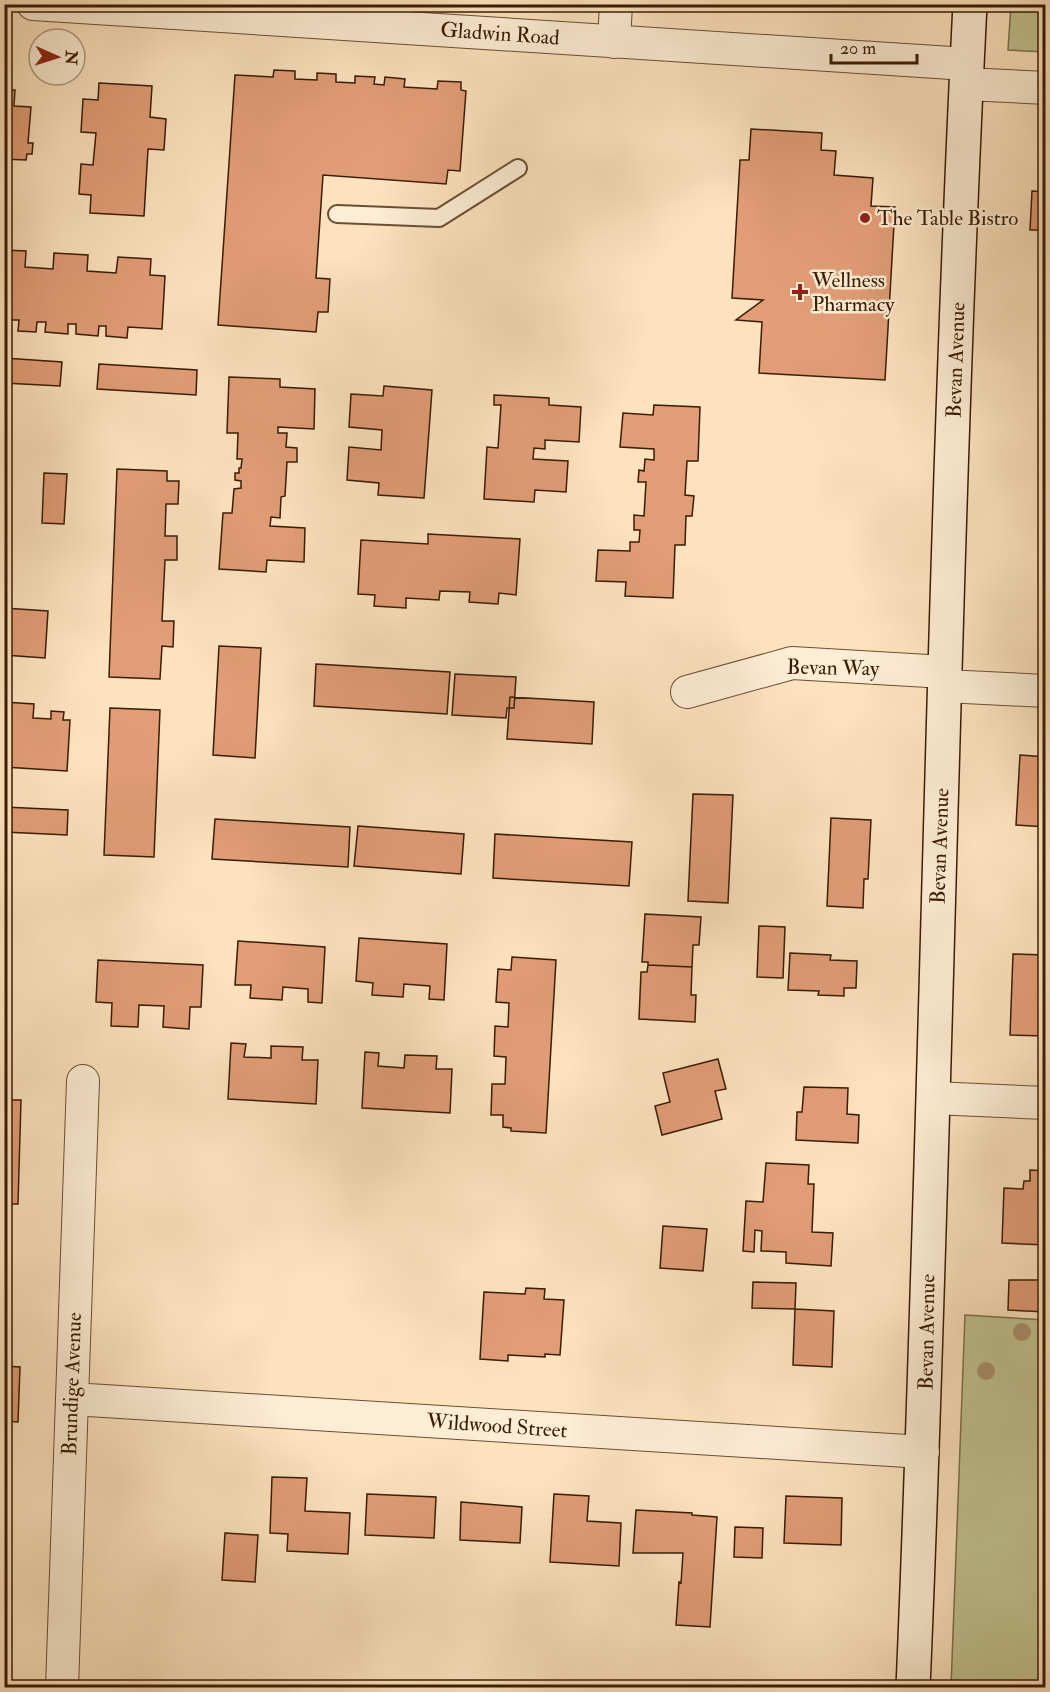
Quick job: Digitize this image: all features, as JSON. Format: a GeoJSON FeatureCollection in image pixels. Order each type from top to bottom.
{"type":"FeatureCollection","features":[{"type":"Feature","properties":{"kind":"street","name":"Gladwin Road"},"geometry":{"type":"LineString","coordinates":[[33,4],[614,42],[966,74],[1046,88]]}},
{"type":"Feature","properties":{"kind":"street"},"geometry":{"type":"LineString","coordinates":[[614,42],[616,4]]}},
{"type":"Feature","properties":{"kind":"street","name":"Bevan Avenue"},"geometry":{"type":"LineString","coordinates":[[913,1688],[923,1452],[945,679],[970,4]]}},
{"type":"Feature","properties":{"kind":"street","name":"Bevan Way"},"geometry":{"type":"LineString","coordinates":[[687,692],[792,663],[1046,691]]}},
{"type":"Feature","properties":{"kind":"street","name":"Brundige Avenue"},"geometry":{"type":"LineString","coordinates":[[62,1688],[83,1081]]}},
{"type":"Feature","properties":{"kind":"street"},"geometry":{"type":"LineString","coordinates":[[933,1098],[1046,1103]]}},
{"type":"Feature","properties":{"kind":"street","name":"Wildwood Street"},"geometry":{"type":"LineString","coordinates":[[72,1399],[923,1452]]}},
{"type":"Feature","properties":{"kind":"lane"},"geometry":{"type":"LineString","coordinates":[[337,214],[439,218],[518,168]]}},
{"type":"Feature","properties":{"kind":"green space"},"geometry":{"type":"Polygon","coordinates":[[[1011,5],[1045,5],[1045,52],[1008,50],[1011,5]]]}},
{"type":"Feature","properties":{"kind":"green space"},"geometry":{"type":"Polygon","coordinates":[[[965,1315],[1045,1320],[1045,1687],[951,1687],[965,1315]]]}},
{"type":"Feature","properties":{"kind":"building"},"geometry":{"type":"Polygon","coordinates":[[[274,70],[295,71],[295,79],[317,80],[317,73],[336,74],[336,82],[355,83],[355,76],[375,77],[374,84],[384,85],[385,77],[405,79],[404,87],[437,89],[438,81],[461,82],[461,90],[466,91],[460,171],[448,170],[446,184],[323,175],[316,278],[330,279],[328,312],[318,312],[316,332],[218,325],[235,75],[273,77],[274,70]]]}},
{"type":"Feature","properties":{"kind":"building"},"geometry":{"type":"Polygon","coordinates":[[[99,83],[152,86],[150,117],[166,119],[164,150],[148,149],[144,216],[90,213],[91,195],[79,194],[81,164],[93,165],[96,133],[81,132],[83,99],[98,100],[99,83]]]}},
{"type":"Feature","properties":{"kind":"building"},"geometry":{"type":"Polygon","coordinates":[[[4,90],[15,90],[14,106],[31,107],[28,143],[33,143],[32,154],[27,154],[26,160],[4,159],[4,90]]]}},
{"type":"Feature","properties":{"kind":"building"},"geometry":{"type":"Polygon","coordinates":[[[751,129],[822,133],[821,150],[836,151],[834,175],[873,178],[871,206],[895,207],[885,380],[759,373],[762,322],[736,320],[763,300],[732,298],[740,160],[749,160],[751,129]]]}},
{"type":"Feature","properties":{"kind":"building"},"geometry":{"type":"Polygon","coordinates":[[[1032,191],[1046,192],[1046,230],[1030,230],[1032,191]]]}},
{"type":"Feature","properties":{"kind":"building"},"geometry":{"type":"Polygon","coordinates":[[[4,250],[26,251],[25,267],[53,269],[54,253],[88,255],[87,271],[116,273],[118,257],[151,259],[150,275],[165,276],[162,329],[128,327],[127,338],[106,336],[106,326],[99,326],[98,336],[76,334],[76,324],[68,324],[68,334],[45,332],[46,322],[37,322],[36,332],[18,331],[19,320],[5,320],[4,325],[4,250]]]}},
{"type":"Feature","properties":{"kind":"building"},"geometry":{"type":"Polygon","coordinates":[[[4,358],[62,362],[60,386],[4,383],[4,358]]]}},
{"type":"Feature","properties":{"kind":"building"},"geometry":{"type":"Polygon","coordinates":[[[99,364],[197,370],[196,395],[97,389],[99,364]]]}},
{"type":"Feature","properties":{"kind":"building"},"geometry":{"type":"Polygon","coordinates":[[[229,377],[280,379],[280,387],[315,389],[314,429],[278,427],[278,433],[287,433],[286,447],[297,448],[297,462],[287,462],[285,496],[281,497],[280,518],[271,517],[270,526],[305,528],[304,562],[267,560],[266,572],[219,569],[223,513],[232,513],[234,489],[241,488],[241,481],[235,480],[235,473],[239,473],[242,459],[237,459],[238,433],[227,433],[229,377]]]}},
{"type":"Feature","properties":{"kind":"building"},"geometry":{"type":"Polygon","coordinates":[[[384,386],[432,390],[424,498],[378,495],[379,483],[347,480],[349,447],[381,450],[382,430],[349,427],[351,394],[383,396],[384,386]]]}},
{"type":"Feature","properties":{"kind":"building"},"geometry":{"type":"Polygon","coordinates":[[[494,395],[549,398],[549,405],[581,407],[579,442],[545,440],[545,449],[534,448],[533,459],[568,461],[566,492],[535,490],[534,502],[484,499],[487,447],[498,448],[501,405],[494,405],[494,395]]]}},
{"type":"Feature","properties":{"kind":"building"},"geometry":{"type":"Polygon","coordinates":[[[654,405],[700,407],[698,461],[687,461],[685,495],[694,496],[692,516],[686,516],[685,545],[675,545],[673,598],[625,596],[626,582],[596,581],[598,550],[630,551],[630,542],[639,542],[640,530],[634,530],[634,515],[644,516],[646,482],[638,482],[639,470],[644,471],[645,459],[654,460],[654,449],[620,447],[623,413],[653,415],[654,405]]]}},
{"type":"Feature","properties":{"kind":"building"},"geometry":{"type":"Polygon","coordinates":[[[4,434],[10,434],[6,484],[4,484],[4,434]]]}},
{"type":"Feature","properties":{"kind":"building"},"geometry":{"type":"Polygon","coordinates":[[[117,469],[167,471],[167,481],[179,481],[178,504],[166,504],[165,536],[177,536],[177,560],[165,560],[162,621],[174,621],[173,647],[162,646],[160,679],[109,677],[117,469]]]}},
{"type":"Feature","properties":{"kind":"building"},"geometry":{"type":"Polygon","coordinates":[[[44,473],[67,474],[64,524],[42,523],[44,473]]]}},
{"type":"Feature","properties":{"kind":"building"},"geometry":{"type":"Polygon","coordinates":[[[428,534],[520,539],[516,595],[499,593],[498,604],[469,602],[470,592],[440,591],[439,600],[406,598],[406,608],[374,606],[375,595],[358,594],[361,540],[428,544],[428,534]]]}},
{"type":"Feature","properties":{"kind":"building"},"geometry":{"type":"Polygon","coordinates":[[[1044,575],[1046,575],[1046,625],[1042,625],[1044,575]]]}},
{"type":"Feature","properties":{"kind":"building"},"geometry":{"type":"Polygon","coordinates":[[[4,608],[48,611],[45,658],[4,655],[4,608]]]}},
{"type":"Feature","properties":{"kind":"building"},"geometry":{"type":"Polygon","coordinates":[[[219,646],[261,648],[255,758],[213,755],[219,646]]]}},
{"type":"Feature","properties":{"kind":"building"},"geometry":{"type":"Polygon","coordinates":[[[316,664],[450,672],[447,714],[314,706],[316,664]]]}},
{"type":"Feature","properties":{"kind":"building"},"geometry":{"type":"Polygon","coordinates":[[[455,674],[516,677],[514,708],[507,708],[506,718],[452,715],[455,674]]]}},
{"type":"Feature","properties":{"kind":"building"},"geometry":{"type":"Polygon","coordinates":[[[510,697],[594,702],[592,744],[507,739],[510,697]]]}},
{"type":"Feature","properties":{"kind":"building"},"geometry":{"type":"Polygon","coordinates":[[[4,702],[34,704],[33,718],[51,719],[51,711],[64,712],[63,720],[70,720],[67,771],[4,767],[4,702]]]}},
{"type":"Feature","properties":{"kind":"building"},"geometry":{"type":"Polygon","coordinates":[[[110,708],[160,710],[154,857],[104,855],[110,708]]]}},
{"type":"Feature","properties":{"kind":"building"},"geometry":{"type":"Polygon","coordinates":[[[1020,755],[1046,757],[1046,827],[1016,825],[1020,755]]]}},
{"type":"Feature","properties":{"kind":"building"},"geometry":{"type":"Polygon","coordinates":[[[693,794],[733,795],[728,903],[688,901],[693,794]]]}},
{"type":"Feature","properties":{"kind":"building"},"geometry":{"type":"Polygon","coordinates":[[[4,807],[68,810],[67,835],[4,832],[4,807]]]}},
{"type":"Feature","properties":{"kind":"building"},"geometry":{"type":"Polygon","coordinates":[[[831,818],[871,820],[868,879],[864,879],[863,908],[827,906],[831,818]]]}},
{"type":"Feature","properties":{"kind":"building"},"geometry":{"type":"Polygon","coordinates":[[[215,819],[350,827],[348,867],[212,859],[215,819]]]}},
{"type":"Feature","properties":{"kind":"building"},"geometry":{"type":"Polygon","coordinates":[[[358,826],[464,834],[461,874],[354,866],[358,826]]]}},
{"type":"Feature","properties":{"kind":"building"},"geometry":{"type":"Polygon","coordinates":[[[495,834],[632,842],[629,886],[493,878],[495,834]]]}},
{"type":"Feature","properties":{"kind":"building"},"geometry":{"type":"Polygon","coordinates":[[[645,914],[701,917],[699,945],[693,945],[692,967],[648,965],[648,962],[642,962],[645,914]]]}},
{"type":"Feature","properties":{"kind":"building"},"geometry":{"type":"Polygon","coordinates":[[[759,926],[785,927],[783,978],[757,977],[759,926]]]}},
{"type":"Feature","properties":{"kind":"building"},"geometry":{"type":"Polygon","coordinates":[[[359,938],[447,944],[444,1000],[429,999],[430,986],[404,984],[403,997],[372,995],[373,983],[356,981],[359,938]]]}},
{"type":"Feature","properties":{"kind":"building"},"geometry":{"type":"Polygon","coordinates":[[[238,941],[325,947],[322,1003],[308,1002],[308,989],[283,987],[282,1000],[250,998],[251,985],[235,985],[238,941]]]}},
{"type":"Feature","properties":{"kind":"building"},"geometry":{"type":"Polygon","coordinates":[[[790,953],[831,955],[830,960],[857,961],[856,988],[844,988],[844,996],[818,995],[819,991],[788,990],[790,953]]]}},
{"type":"Feature","properties":{"kind":"building"},"geometry":{"type":"Polygon","coordinates":[[[1013,954],[1043,955],[1043,969],[1046,969],[1046,1036],[1010,1035],[1013,954]]]}},
{"type":"Feature","properties":{"kind":"building"},"geometry":{"type":"Polygon","coordinates":[[[512,957],[556,960],[546,1133],[511,1131],[511,1128],[503,1127],[503,1115],[491,1115],[492,1084],[505,1084],[506,1057],[494,1056],[495,1026],[508,1027],[509,1003],[496,1002],[498,969],[511,970],[512,957]]]}},
{"type":"Feature","properties":{"kind":"building"},"geometry":{"type":"Polygon","coordinates":[[[98,960],[203,965],[201,1007],[190,1007],[189,1029],[163,1027],[164,1006],[139,1005],[138,1027],[111,1026],[112,1003],[96,1002],[98,960]]]}},
{"type":"Feature","properties":{"kind":"building"},"geometry":{"type":"Polygon","coordinates":[[[648,965],[692,967],[691,995],[696,995],[695,1022],[639,1019],[641,972],[647,972],[648,965]]]}},
{"type":"Feature","properties":{"kind":"building"},"geometry":{"type":"Polygon","coordinates":[[[231,1043],[246,1044],[244,1057],[271,1058],[271,1046],[303,1047],[302,1060],[318,1060],[316,1104],[228,1099],[231,1043]]]}},
{"type":"Feature","properties":{"kind":"building"},"geometry":{"type":"Polygon","coordinates":[[[365,1052],[379,1053],[378,1066],[404,1068],[405,1055],[437,1056],[436,1069],[452,1069],[450,1113],[362,1108],[365,1052]]]}},
{"type":"Feature","properties":{"kind":"building"},"geometry":{"type":"Polygon","coordinates":[[[718,1059],[726,1089],[715,1091],[722,1119],[662,1135],[655,1106],[670,1102],[663,1073],[718,1059]]]}},
{"type":"Feature","properties":{"kind":"building"},"geometry":{"type":"Polygon","coordinates":[[[804,1087],[848,1088],[847,1114],[859,1115],[858,1143],[796,1140],[797,1112],[802,1112],[804,1087]]]}},
{"type":"Feature","properties":{"kind":"building"},"geometry":{"type":"Polygon","coordinates":[[[4,1100],[21,1100],[18,1204],[4,1204],[4,1100]]]}},
{"type":"Feature","properties":{"kind":"building"},"geometry":{"type":"Polygon","coordinates":[[[766,1163],[809,1165],[808,1184],[814,1184],[812,1232],[833,1233],[831,1266],[786,1263],[786,1252],[761,1251],[762,1231],[755,1230],[754,1252],[743,1251],[746,1201],[763,1202],[766,1163]]]}},
{"type":"Feature","properties":{"kind":"building"},"geometry":{"type":"Polygon","coordinates":[[[1030,1170],[1046,1171],[1046,1245],[1002,1243],[1004,1188],[1023,1189],[1024,1181],[1030,1181],[1030,1170]]]}},
{"type":"Feature","properties":{"kind":"building"},"geometry":{"type":"Polygon","coordinates":[[[663,1226],[707,1229],[703,1271],[660,1268],[663,1226]]]}},
{"type":"Feature","properties":{"kind":"building"},"geometry":{"type":"Polygon","coordinates":[[[1009,1280],[1046,1280],[1046,1312],[1008,1310],[1009,1280]]]}},
{"type":"Feature","properties":{"kind":"building"},"geometry":{"type":"Polygon","coordinates":[[[753,1282],[796,1283],[795,1309],[752,1308],[753,1282]]]}},
{"type":"Feature","properties":{"kind":"building"},"geometry":{"type":"Polygon","coordinates":[[[526,1288],[545,1289],[544,1299],[564,1300],[560,1355],[545,1354],[545,1357],[508,1355],[508,1361],[480,1359],[484,1292],[525,1294],[526,1288]]]}},
{"type":"Feature","properties":{"kind":"building"},"geometry":{"type":"Polygon","coordinates":[[[795,1309],[834,1311],[832,1367],[793,1365],[795,1309]]]}},
{"type":"Feature","properties":{"kind":"building"},"geometry":{"type":"Polygon","coordinates":[[[4,1366],[20,1367],[18,1422],[4,1421],[4,1366]]]}},
{"type":"Feature","properties":{"kind":"building"},"geometry":{"type":"Polygon","coordinates":[[[272,1477],[307,1478],[305,1511],[350,1513],[348,1554],[287,1551],[288,1534],[270,1533],[272,1477]]]}},
{"type":"Feature","properties":{"kind":"building"},"geometry":{"type":"Polygon","coordinates":[[[367,1494],[436,1497],[434,1538],[365,1535],[367,1494]]]}},
{"type":"Feature","properties":{"kind":"building"},"geometry":{"type":"Polygon","coordinates":[[[554,1494],[589,1496],[587,1521],[621,1523],[619,1566],[550,1562],[554,1494]]]}},
{"type":"Feature","properties":{"kind":"building"},"geometry":{"type":"Polygon","coordinates":[[[786,1496],[842,1498],[841,1545],[784,1543],[786,1496]]]}},
{"type":"Feature","properties":{"kind":"building"},"geometry":{"type":"Polygon","coordinates":[[[461,1502],[522,1507],[520,1543],[460,1540],[461,1502]]]}},
{"type":"Feature","properties":{"kind":"building"},"geometry":{"type":"Polygon","coordinates":[[[636,1510],[692,1513],[692,1515],[717,1517],[710,1627],[676,1625],[683,1553],[633,1553],[636,1510]]]}},
{"type":"Feature","properties":{"kind":"building"},"geometry":{"type":"Polygon","coordinates":[[[735,1527],[763,1528],[762,1558],[734,1557],[735,1527]]]}},
{"type":"Feature","properties":{"kind":"building"},"geometry":{"type":"Polygon","coordinates":[[[225,1533],[258,1535],[255,1582],[222,1580],[225,1533]]]}},
{"type":"Feature","properties":{"kind":"place","name":"The Table Bistro"},"geometry":{"type":"Point","coordinates":[865,218]}},
{"type":"Feature","properties":{"kind":"place","name":"Wellness Pharmacy"},"geometry":{"type":"Point","coordinates":[800,292]}}]}
